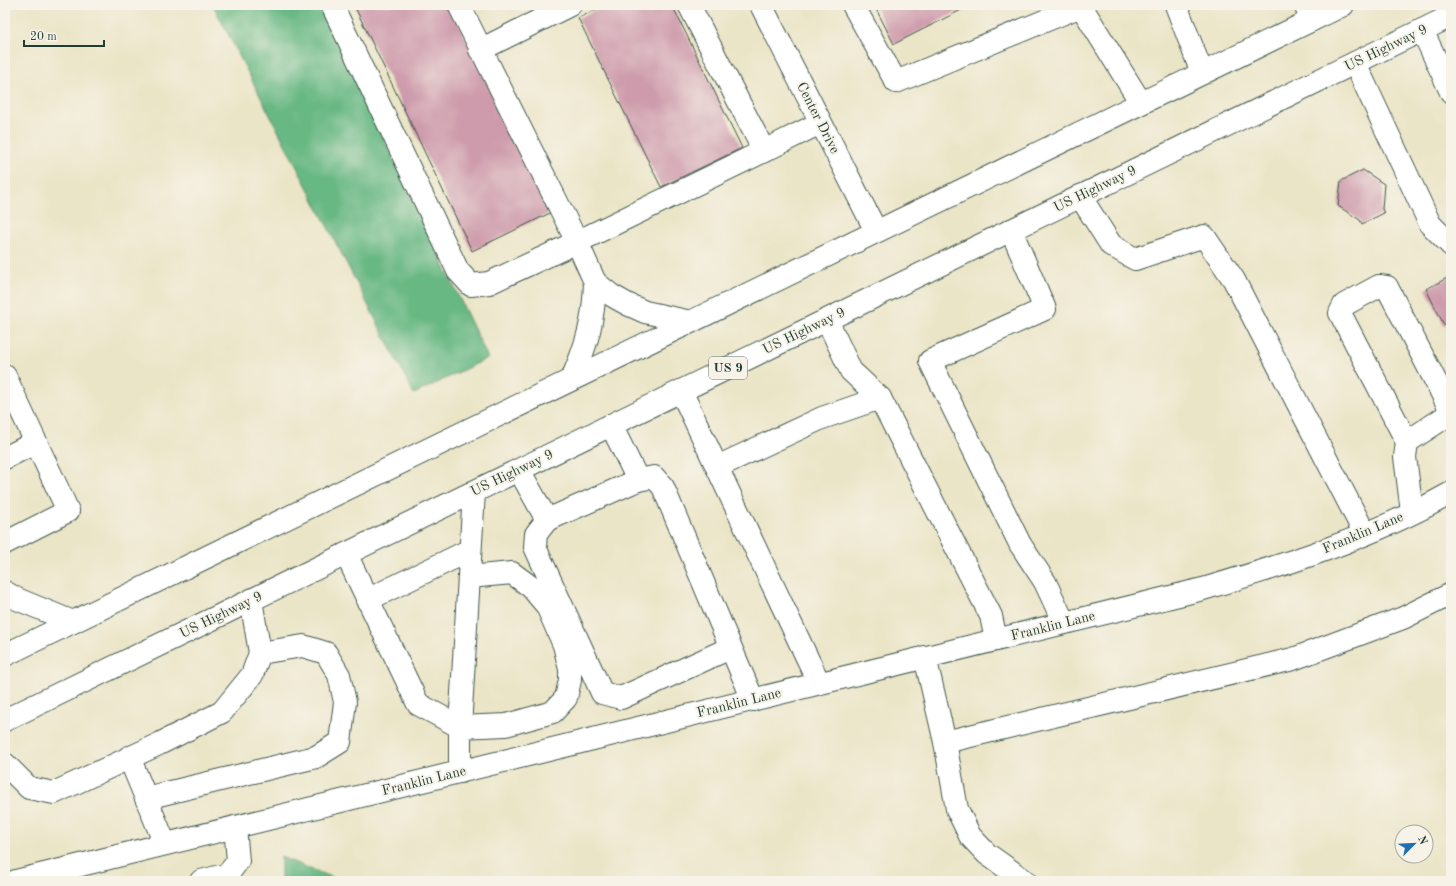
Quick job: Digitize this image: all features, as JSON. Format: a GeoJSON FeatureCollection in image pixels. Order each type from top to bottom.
{"type":"FeatureCollection","features":[{"type":"Feature","properties":{"kind":"main road"},"geometry":{"type":"LineString","coordinates":[[332,5],[458,272],[471,285],[489,283],[577,242],[820,123]]}},
{"type":"Feature","properties":{"kind":"main road"},"geometry":{"type":"LineString","coordinates":[[459,5],[480,50],[577,242],[595,282],[595,301],[591,326],[584,350],[572,379]]}},
{"type":"Feature","properties":{"kind":"main road"},"geometry":{"type":"LineString","coordinates":[[480,50],[570,5]]}},
{"type":"Feature","properties":{"kind":"main road"},"geometry":{"type":"LineString","coordinates":[[688,5],[764,151]]}},
{"type":"Feature","properties":{"kind":"main road","name":"Center Drive"},"geometry":{"type":"LineString","coordinates":[[760,5],[876,232]]}},
{"type":"Feature","properties":{"kind":"main road"},"geometry":{"type":"LineString","coordinates":[[853,5],[896,82],[1080,6],[1141,103]]}},
{"type":"Feature","properties":{"kind":"main road"},"geometry":{"type":"LineString","coordinates":[[1176,5],[1202,73]]}},
{"type":"Feature","properties":{"kind":"main road"},"geometry":{"type":"LineString","coordinates":[[5,655],[1202,73],[1308,12],[1343,5]]}},
{"type":"Feature","properties":{"kind":"main road","name":"US Highway 9"},"geometry":{"type":"LineString","coordinates":[[5,720],[1451,16]]}},
{"type":"Feature","properties":{"kind":"main road"},"geometry":{"type":"LineString","coordinates":[[1422,30],[1451,92]]}},
{"type":"Feature","properties":{"kind":"main road"},"geometry":{"type":"LineString","coordinates":[[1354,63],[1430,224],[1451,244]]}},
{"type":"Feature","properties":{"kind":"main road"},"geometry":{"type":"LineString","coordinates":[[1080,196],[1111,245],[1135,259],[1204,236],[1234,280],[1365,534]]}},
{"type":"Feature","properties":{"kind":"main road"},"geometry":{"type":"LineString","coordinates":[[1011,230],[1045,308],[930,361],[1020,544],[1045,582],[1064,623]]}},
{"type":"Feature","properties":{"kind":"main road"},"geometry":{"type":"LineString","coordinates":[[595,282],[611,295],[626,304],[645,312],[691,322]]}},
{"type":"Feature","properties":{"kind":"main road"},"geometry":{"type":"LineString","coordinates":[[1407,442],[1451,412],[1387,287],[1379,286],[1344,305],[1340,313],[1407,442],[1405,457],[1412,512]]}},
{"type":"Feature","properties":{"kind":"main road"},"geometry":{"type":"LineString","coordinates":[[827,320],[851,371],[880,398],[991,616],[996,640]]}},
{"type":"Feature","properties":{"kind":"main road"},"geometry":{"type":"LineString","coordinates":[[5,376],[68,511],[5,543]]}},
{"type":"Feature","properties":{"kind":"main road"},"geometry":{"type":"LineString","coordinates":[[680,391],[819,683]]}},
{"type":"Feature","properties":{"kind":"main road"},"geometry":{"type":"LineString","coordinates":[[717,467],[822,418],[880,398]]}},
{"type":"Feature","properties":{"kind":"main road"},"geometry":{"type":"LineString","coordinates":[[612,424],[638,480]]}},
{"type":"Feature","properties":{"kind":"main road"},"geometry":{"type":"LineString","coordinates":[[5,458],[36,442]]}},
{"type":"Feature","properties":{"kind":"main road"},"geometry":{"type":"LineString","coordinates":[[519,470],[546,520]]}},
{"type":"Feature","properties":{"kind":"main road"},"geometry":{"type":"LineString","coordinates":[[730,648],[622,698],[602,693],[535,547],[536,534],[546,520],[638,480],[654,477],[663,487],[753,700]]}},
{"type":"Feature","properties":{"kind":"main road"},"geometry":{"type":"LineString","coordinates":[[460,772],[460,726],[474,492]]}},
{"type":"Feature","properties":{"kind":"main road","name":"Franklin Lane"},"geometry":{"type":"LineString","coordinates":[[16,881],[80,874],[165,844],[1203,589],[1284,565],[1365,534],[1451,494]]}},
{"type":"Feature","properties":{"kind":"main road"},"geometry":{"type":"LineString","coordinates":[[367,600],[470,550]]}},
{"type":"Feature","properties":{"kind":"main road"},"geometry":{"type":"LineString","coordinates":[[346,554],[418,704],[460,726],[506,725],[553,712],[566,698],[570,680],[570,669],[564,645],[547,606],[531,587],[512,573],[469,577]]}},
{"type":"Feature","properties":{"kind":"main road"},"geometry":{"type":"LineString","coordinates":[[5,592],[17,599],[73,622]]}},
{"type":"Feature","properties":{"kind":"main road"},"geometry":{"type":"LineString","coordinates":[[945,742],[1293,659],[1403,618],[1451,594]]}},
{"type":"Feature","properties":{"kind":"main road"},"geometry":{"type":"LineString","coordinates":[[5,764],[29,788],[54,793],[222,712],[252,675],[260,653],[251,600]]}},
{"type":"Feature","properties":{"kind":"main road"},"geometry":{"type":"LineString","coordinates":[[146,798],[316,757],[340,742],[345,702],[339,675],[326,653],[303,646],[260,653]]}},
{"type":"Feature","properties":{"kind":"main road"},"geometry":{"type":"LineString","coordinates":[[926,657],[945,742],[957,809],[970,836],[987,854],[1025,881]]}},
{"type":"Feature","properties":{"kind":"main road"},"geometry":{"type":"LineString","coordinates":[[622,698],[627,731]]}},
{"type":"Feature","properties":{"kind":"main road"},"geometry":{"type":"LineString","coordinates":[[129,757],[165,844]]}},
{"type":"Feature","properties":{"kind":"main road"},"geometry":{"type":"LineString","coordinates":[[201,881],[228,874],[238,862],[235,827]]}},
{"type":"Feature","properties":{"kind":"green space"},"geometry":{"type":"Polygon","coordinates":[[[213,5],[320,5],[488,358],[414,394],[213,5]]]}},
{"type":"Feature","properties":{"kind":"green space"},"geometry":{"type":"Polygon","coordinates":[[[281,857],[342,881],[281,881],[281,857]]]}},
{"type":"Feature","properties":{"kind":"building"},"geometry":{"type":"Polygon","coordinates":[[[354,5],[450,5],[550,213],[472,251],[354,5]]]}},
{"type":"Feature","properties":{"kind":"building"},"geometry":{"type":"Polygon","coordinates":[[[606,5],[672,5],[742,148],[661,187],[578,18],[606,5]]]}},
{"type":"Feature","properties":{"kind":"building"},"geometry":{"type":"Polygon","coordinates":[[[874,5],[971,5],[894,44],[874,5]]]}},
{"type":"Feature","properties":{"kind":"building"},"geometry":{"type":"Polygon","coordinates":[[[1363,170],[1384,184],[1382,209],[1384,213],[1362,224],[1360,220],[1338,206],[1341,181],[1363,170]]]}},
{"type":"Feature","properties":{"kind":"building"},"geometry":{"type":"Polygon","coordinates":[[[1451,276],[1451,322],[1444,325],[1426,289],[1451,276]]]}}]}
